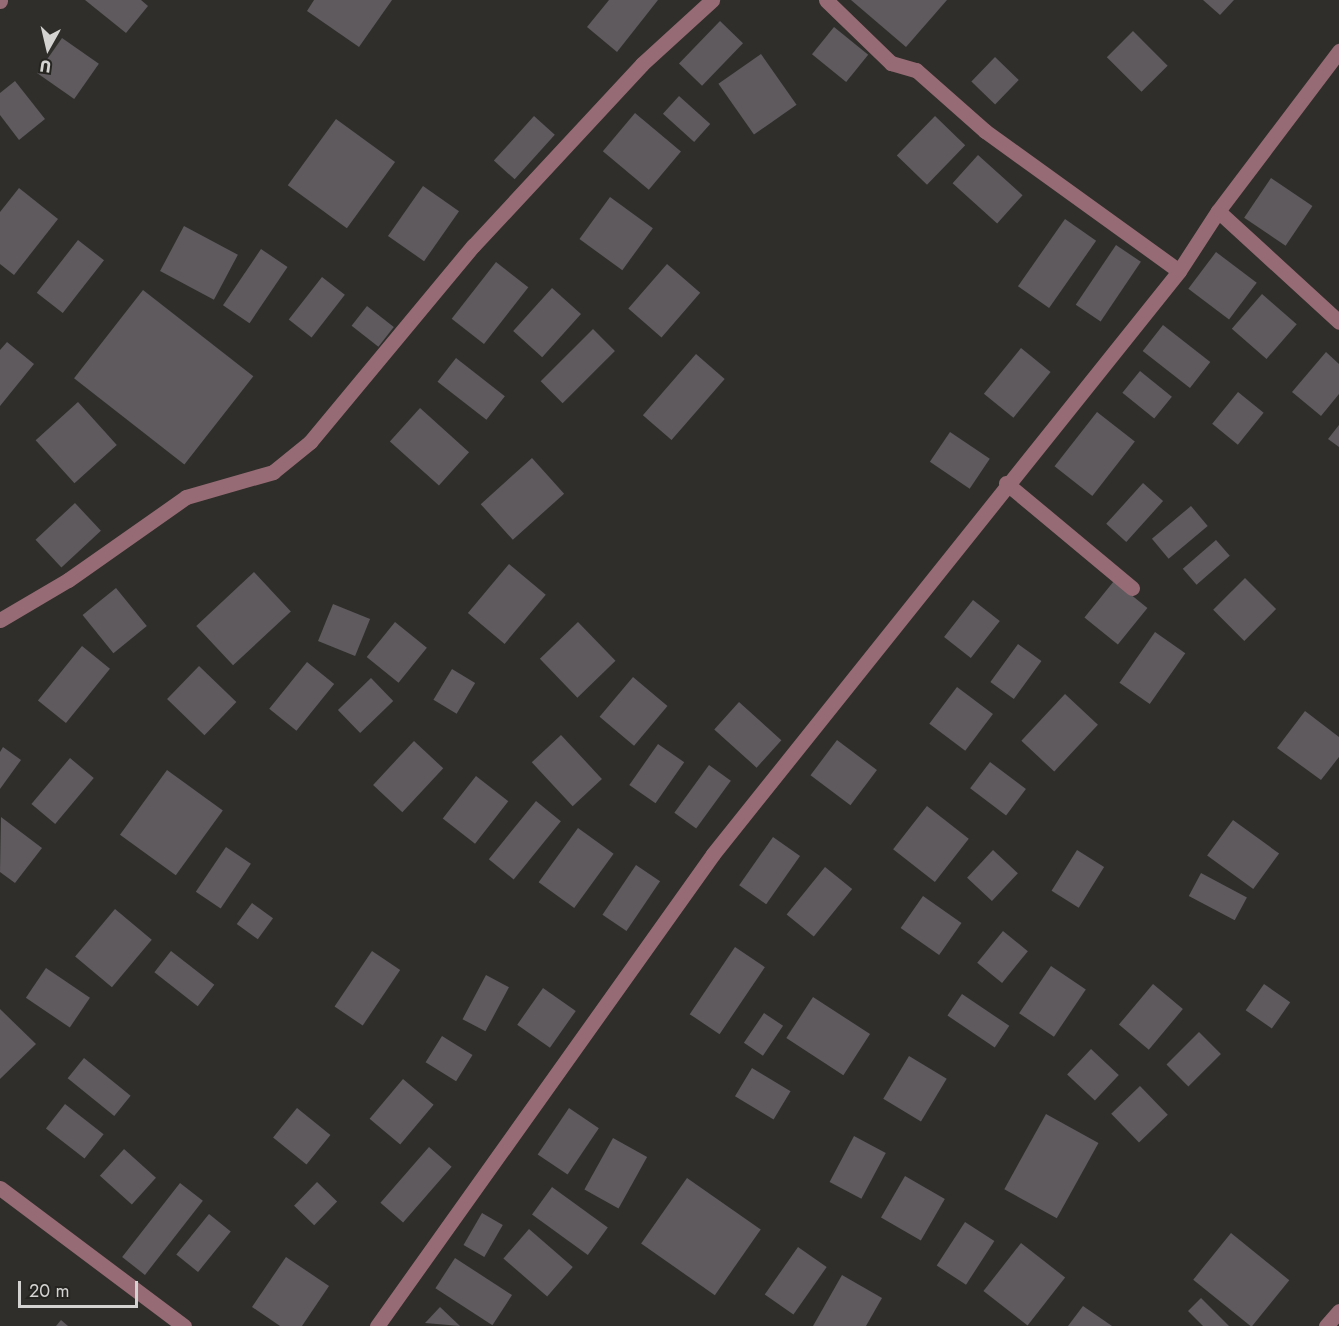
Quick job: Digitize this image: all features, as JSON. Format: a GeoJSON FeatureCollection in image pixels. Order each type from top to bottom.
{"type":"FeatureCollection","features":[{"type":"Feature","properties":{"kind":"street"},"geometry":{"type":"LineString","coordinates":[[0,620],[68,580],[186,497],[273,472],[310,442],[473,246],[642,64],[712,0]]}},
{"type":"Feature","properties":{"kind":"street"},"geometry":{"type":"LineString","coordinates":[[826,0],[891,63],[916,70],[985,131],[1179,270]]}},
{"type":"Feature","properties":{"kind":"street"},"geometry":{"type":"LineString","coordinates":[[377,1326],[713,854],[1006,483],[1179,270],[1218,211],[1339,51]]}},
{"type":"Feature","properties":{"kind":"street"},"geometry":{"type":"LineString","coordinates":[[1218,211],[1339,322]]}},
{"type":"Feature","properties":{"kind":"street"},"geometry":{"type":"LineString","coordinates":[[1006,483],[1132,588]]}},
{"type":"Feature","properties":{"kind":"street"},"geometry":{"type":"LineString","coordinates":[[0,1188],[184,1326]]}},
{"type":"Feature","properties":{"kind":"street"},"geometry":{"type":"LineString","coordinates":[[1326,1326],[1339,1311]]}},
{"type":"Feature","properties":{"kind":"building"},"geometry":{"type":"Polygon","coordinates":[[[85,0],[141,0],[148,6],[126,33],[85,0]]]}},
{"type":"Feature","properties":{"kind":"building"},"geometry":{"type":"Polygon","coordinates":[[[314,0],[392,0],[359,47],[307,11],[314,0]]]}},
{"type":"Feature","properties":{"kind":"building"},"geometry":{"type":"Polygon","coordinates":[[[609,0],[658,0],[617,52],[587,27],[609,0]]]}},
{"type":"Feature","properties":{"kind":"building"},"geometry":{"type":"Polygon","coordinates":[[[851,0],[947,0],[906,47],[851,0]]]}},
{"type":"Feature","properties":{"kind":"building"},"geometry":{"type":"Polygon","coordinates":[[[1203,0],[1234,0],[1220,15],[1203,0]]]}},
{"type":"Feature","properties":{"kind":"building"},"geometry":{"type":"Polygon","coordinates":[[[720,21],[743,43],[702,86],[679,63],[720,21]]]}},
{"type":"Feature","properties":{"kind":"building"},"geometry":{"type":"Polygon","coordinates":[[[834,27],[868,55],[846,82],[812,54],[834,27]]]}},
{"type":"Feature","properties":{"kind":"building"},"geometry":{"type":"Polygon","coordinates":[[[1133,31],[1168,66],[1141,92],[1107,57],[1133,31]]]}},
{"type":"Feature","properties":{"kind":"building"},"geometry":{"type":"Polygon","coordinates":[[[62,38],[99,64],[74,99],[37,73],[62,38]]]}},
{"type":"Feature","properties":{"kind":"building"},"geometry":{"type":"Polygon","coordinates":[[[761,54],[797,105],[754,135],[718,84],[761,54]]]}},
{"type":"Feature","properties":{"kind":"building"},"geometry":{"type":"Polygon","coordinates":[[[995,57],[1019,80],[995,104],[971,81],[995,57]]]}},
{"type":"Feature","properties":{"kind":"building"},"geometry":{"type":"Polygon","coordinates":[[[15,81],[45,119],[19,140],[0,115],[0,93],[15,81]]]}},
{"type":"Feature","properties":{"kind":"building"},"geometry":{"type":"Polygon","coordinates":[[[679,96],[710,124],[694,142],[663,114],[679,96]]]}},
{"type":"Feature","properties":{"kind":"building"},"geometry":{"type":"Polygon","coordinates":[[[635,113],[681,152],[649,190],[603,151],[635,113]]]}},
{"type":"Feature","properties":{"kind":"building"},"geometry":{"type":"Polygon","coordinates":[[[534,116],[555,135],[515,179],[494,161],[534,116]]]}},
{"type":"Feature","properties":{"kind":"building"},"geometry":{"type":"Polygon","coordinates":[[[935,116],[965,145],[927,185],[897,156],[935,116]]]}},
{"type":"Feature","properties":{"kind":"building"},"geometry":{"type":"Polygon","coordinates":[[[336,119],[395,162],[347,228],[288,185],[336,119]]]}},
{"type":"Feature","properties":{"kind":"building"},"geometry":{"type":"Polygon","coordinates":[[[978,155],[1023,195],[997,223],[953,183],[978,155]]]}},
{"type":"Feature","properties":{"kind":"building"},"geometry":{"type":"Polygon","coordinates":[[[1271,178],[1312,206],[1286,246],[1244,218],[1271,178]]]}},
{"type":"Feature","properties":{"kind":"building"},"geometry":{"type":"Polygon","coordinates":[[[423,186],[459,211],[424,261],[388,236],[423,186]]]}},
{"type":"Feature","properties":{"kind":"building"},"geometry":{"type":"Polygon","coordinates":[[[19,188],[58,219],[14,275],[0,264],[0,212],[19,188]]]}},
{"type":"Feature","properties":{"kind":"building"},"geometry":{"type":"Polygon","coordinates":[[[610,197],[653,228],[622,270],[579,239],[610,197]]]}},
{"type":"Feature","properties":{"kind":"building"},"geometry":{"type":"Polygon","coordinates":[[[1065,219],[1096,241],[1049,308],[1018,286],[1065,219]]]}},
{"type":"Feature","properties":{"kind":"building"},"geometry":{"type":"Polygon","coordinates":[[[184,226],[238,255],[214,300],[160,271],[184,226]]]}},
{"type":"Feature","properties":{"kind":"building"},"geometry":{"type":"Polygon","coordinates":[[[78,240],[104,260],[63,313],[37,293],[78,240]]]}},
{"type":"Feature","properties":{"kind":"building"},"geometry":{"type":"Polygon","coordinates":[[[1116,245],[1141,262],[1101,321],[1076,305],[1116,245]]]}},
{"type":"Feature","properties":{"kind":"building"},"geometry":{"type":"Polygon","coordinates":[[[261,249],[288,267],[250,323],[223,305],[261,249]]]}},
{"type":"Feature","properties":{"kind":"building"},"geometry":{"type":"Polygon","coordinates":[[[1216,252],[1257,283],[1229,319],[1188,289],[1216,252]]]}},
{"type":"Feature","properties":{"kind":"building"},"geometry":{"type":"Polygon","coordinates":[[[496,262],[528,287],[484,344],[452,319],[496,262]]]}},
{"type":"Feature","properties":{"kind":"building"},"geometry":{"type":"Polygon","coordinates":[[[667,264],[700,293],[661,337],[628,309],[667,264]]]}},
{"type":"Feature","properties":{"kind":"building"},"geometry":{"type":"Polygon","coordinates":[[[322,277],[345,295],[312,337],[289,320],[322,277]]]}},
{"type":"Feature","properties":{"kind":"building"},"geometry":{"type":"Polygon","coordinates":[[[552,288],[581,314],[542,357],[513,331],[552,288]]]}},
{"type":"Feature","properties":{"kind":"building"},"geometry":{"type":"Polygon","coordinates":[[[143,290],[253,376],[184,464],[74,378],[143,290]]]}},
{"type":"Feature","properties":{"kind":"building"},"geometry":{"type":"Polygon","coordinates":[[[1262,294],[1297,324],[1267,359],[1232,329],[1262,294]]]}},
{"type":"Feature","properties":{"kind":"building"},"geometry":{"type":"Polygon","coordinates":[[[367,306],[394,327],[378,347],[352,326],[367,306]]]}},
{"type":"Feature","properties":{"kind":"building"},"geometry":{"type":"Polygon","coordinates":[[[1163,325],[1210,362],[1190,388],[1143,351],[1163,325]]]}},
{"type":"Feature","properties":{"kind":"building"},"geometry":{"type":"Polygon","coordinates":[[[593,329],[615,351],[563,403],[541,381],[593,329]]]}},
{"type":"Feature","properties":{"kind":"building"},"geometry":{"type":"Polygon","coordinates":[[[7,342],[34,364],[0,406],[0,350],[7,342]]]}},
{"type":"Feature","properties":{"kind":"building"},"geometry":{"type":"Polygon","coordinates":[[[1021,348],[1051,372],[1013,418],[984,394],[1021,348]]]}},
{"type":"Feature","properties":{"kind":"building"},"geometry":{"type":"Polygon","coordinates":[[[1326,352],[1339,364],[1339,394],[1321,416],[1292,392],[1326,352]]]}},
{"type":"Feature","properties":{"kind":"building"},"geometry":{"type":"Polygon","coordinates":[[[696,354],[725,379],[672,440],[643,415],[696,354]]]}},
{"type":"Feature","properties":{"kind":"building"},"geometry":{"type":"Polygon","coordinates":[[[456,358],[505,396],[486,420],[438,382],[456,358]]]}},
{"type":"Feature","properties":{"kind":"building"},"geometry":{"type":"Polygon","coordinates":[[[1140,371],[1172,397],[1154,419],[1122,393],[1140,371]]]}},
{"type":"Feature","properties":{"kind":"building"},"geometry":{"type":"Polygon","coordinates":[[[1238,392],[1264,413],[1238,445],[1212,424],[1238,392]]]}},
{"type":"Feature","properties":{"kind":"building"},"geometry":{"type":"Polygon","coordinates":[[[78,402],[117,445],[74,483],[36,440],[78,402]]]}},
{"type":"Feature","properties":{"kind":"building"},"geometry":{"type":"Polygon","coordinates":[[[420,408],[469,452],[439,486],[390,441],[420,408]]]}},
{"type":"Feature","properties":{"kind":"building"},"geometry":{"type":"Polygon","coordinates":[[[1097,412],[1135,442],[1092,496],[1055,466],[1097,412]]]}},
{"type":"Feature","properties":{"kind":"building"},"geometry":{"type":"Polygon","coordinates":[[[1339,425],[1339,447],[1328,439],[1339,425]]]}},
{"type":"Feature","properties":{"kind":"building"},"geometry":{"type":"Polygon","coordinates":[[[950,432],[990,459],[970,489],[930,462],[950,432]]]}},
{"type":"Feature","properties":{"kind":"building"},"geometry":{"type":"Polygon","coordinates":[[[532,458],[564,494],[513,540],[481,504],[532,458]]]}},
{"type":"Feature","properties":{"kind":"building"},"geometry":{"type":"Polygon","coordinates":[[[1143,483],[1163,501],[1126,542],[1106,524],[1143,483]]]}},
{"type":"Feature","properties":{"kind":"building"},"geometry":{"type":"Polygon","coordinates":[[[75,503],[101,531],[61,568],[36,540],[75,503]]]}},
{"type":"Feature","properties":{"kind":"building"},"geometry":{"type":"Polygon","coordinates":[[[1191,506],[1208,526],[1169,559],[1152,539],[1191,506]]]}},
{"type":"Feature","properties":{"kind":"building"},"geometry":{"type":"Polygon","coordinates":[[[1216,540],[1230,556],[1197,585],[1183,569],[1216,540]]]}},
{"type":"Feature","properties":{"kind":"building"},"geometry":{"type":"Polygon","coordinates":[[[509,564],[546,595],[505,644],[468,613],[509,564]]]}},
{"type":"Feature","properties":{"kind":"building"},"geometry":{"type":"Polygon","coordinates":[[[254,572],[291,611],[233,665],[196,626],[254,572]]]}},
{"type":"Feature","properties":{"kind":"building"},"geometry":{"type":"Polygon","coordinates":[[[1245,578],[1276,609],[1244,641],[1213,610],[1245,578]]]}},
{"type":"Feature","properties":{"kind":"building"},"geometry":{"type":"Polygon","coordinates":[[[1114,581],[1147,608],[1118,645],[1084,618],[1114,581]]]}},
{"type":"Feature","properties":{"kind":"building"},"geometry":{"type":"Polygon","coordinates":[[[116,588],[147,626],[113,653],[83,615],[116,588]]]}},
{"type":"Feature","properties":{"kind":"building"},"geometry":{"type":"Polygon","coordinates":[[[973,600],[1000,621],[971,658],[944,637],[973,600]]]}},
{"type":"Feature","properties":{"kind":"building"},"geometry":{"type":"Polygon","coordinates":[[[333,604],[370,619],[355,656],[318,641],[333,604]]]}},
{"type":"Feature","properties":{"kind":"building"},"geometry":{"type":"Polygon","coordinates":[[[395,622],[427,648],[399,683],[367,657],[395,622]]]}},
{"type":"Feature","properties":{"kind":"building"},"geometry":{"type":"Polygon","coordinates":[[[578,622],[616,661],[577,698],[540,659],[578,622]]]}},
{"type":"Feature","properties":{"kind":"building"},"geometry":{"type":"Polygon","coordinates":[[[1155,632],[1185,653],[1150,704],[1119,683],[1155,632]]]}},
{"type":"Feature","properties":{"kind":"building"},"geometry":{"type":"Polygon","coordinates":[[[1018,644],[1041,661],[1014,699],[990,682],[1018,644]]]}},
{"type":"Feature","properties":{"kind":"building"},"geometry":{"type":"Polygon","coordinates":[[[82,646],[110,669],[66,723],[38,700],[82,646]]]}},
{"type":"Feature","properties":{"kind":"building"},"geometry":{"type":"Polygon","coordinates":[[[307,662],[334,684],[296,731],[269,709],[307,662]]]}},
{"type":"Feature","properties":{"kind":"building"},"geometry":{"type":"Polygon","coordinates":[[[199,666],[236,702],[204,735],[167,699],[199,666]]]}},
{"type":"Feature","properties":{"kind":"building"},"geometry":{"type":"Polygon","coordinates":[[[452,669],[475,683],[457,714],[433,700],[452,669]]]}},
{"type":"Feature","properties":{"kind":"building"},"geometry":{"type":"Polygon","coordinates":[[[633,677],[667,706],[634,746],[600,717],[633,677]]]}},
{"type":"Feature","properties":{"kind":"building"},"geometry":{"type":"Polygon","coordinates":[[[371,678],[393,701],[360,733],[338,710],[371,678]]]}},
{"type":"Feature","properties":{"kind":"building"},"geometry":{"type":"Polygon","coordinates":[[[957,687],[993,714],[965,751],[929,724],[957,687]]]}},
{"type":"Feature","properties":{"kind":"building"},"geometry":{"type":"Polygon","coordinates":[[[1065,694],[1098,725],[1054,771],[1021,741],[1065,694]]]}},
{"type":"Feature","properties":{"kind":"building"},"geometry":{"type":"Polygon","coordinates":[[[739,702],[781,740],[757,768],[714,729],[739,702]]]}},
{"type":"Feature","properties":{"kind":"building"},"geometry":{"type":"Polygon","coordinates":[[[1305,711],[1339,737],[1339,757],[1321,780],[1277,748],[1305,711]]]}},
{"type":"Feature","properties":{"kind":"building"},"geometry":{"type":"Polygon","coordinates":[[[561,735],[602,779],[573,806],[532,762],[561,735]]]}},
{"type":"Feature","properties":{"kind":"building"},"geometry":{"type":"Polygon","coordinates":[[[837,740],[877,770],[850,805],[811,775],[837,740]]]}},
{"type":"Feature","properties":{"kind":"building"},"geometry":{"type":"Polygon","coordinates":[[[414,741],[443,768],[402,812],[373,785],[414,741]]]}},
{"type":"Feature","properties":{"kind":"building"},"geometry":{"type":"Polygon","coordinates":[[[658,744],[684,762],[656,803],[629,785],[658,744]]]}},
{"type":"Feature","properties":{"kind":"building"},"geometry":{"type":"Polygon","coordinates":[[[3,747],[21,760],[0,789],[0,752],[3,747]]]}},
{"type":"Feature","properties":{"kind":"building"},"geometry":{"type":"Polygon","coordinates":[[[70,758],[94,778],[55,824],[31,804],[70,758]]]}},
{"type":"Feature","properties":{"kind":"building"},"geometry":{"type":"Polygon","coordinates":[[[990,762],[1026,789],[1006,815],[970,788],[990,762]]]}},
{"type":"Feature","properties":{"kind":"building"},"geometry":{"type":"Polygon","coordinates":[[[709,765],[731,781],[696,829],[674,813],[709,765]]]}},
{"type":"Feature","properties":{"kind":"building"},"geometry":{"type":"Polygon","coordinates":[[[167,770],[223,811],[176,875],[120,835],[167,770]]]}},
{"type":"Feature","properties":{"kind":"building"},"geometry":{"type":"Polygon","coordinates":[[[476,776],[508,801],[475,844],[443,819],[476,776]]]}},
{"type":"Feature","properties":{"kind":"building"},"geometry":{"type":"Polygon","coordinates":[[[536,801],[561,821],[514,879],[489,859],[536,801]]]}},
{"type":"Feature","properties":{"kind":"building"},"geometry":{"type":"Polygon","coordinates":[[[927,806],[969,839],[935,882],[893,849],[927,806]]]}},
{"type":"Feature","properties":{"kind":"building"},"geometry":{"type":"Polygon","coordinates":[[[1,817],[42,848],[15,883],[0,872],[1,817]]]}},
{"type":"Feature","properties":{"kind":"building"},"geometry":{"type":"Polygon","coordinates":[[[1233,820],[1279,854],[1253,889],[1207,856],[1233,820]]]}},
{"type":"Feature","properties":{"kind":"building"},"geometry":{"type":"Polygon","coordinates":[[[578,828],[614,854],[574,908],[539,882],[578,828]]]}},
{"type":"Feature","properties":{"kind":"building"},"geometry":{"type":"Polygon","coordinates":[[[773,837],[800,856],[766,904],[739,885],[773,837]]]}},
{"type":"Feature","properties":{"kind":"building"},"geometry":{"type":"Polygon","coordinates":[[[226,847],[251,864],[221,909],[196,892],[226,847]]]}},
{"type":"Feature","properties":{"kind":"building"},"geometry":{"type":"Polygon","coordinates":[[[993,850],[1018,873],[992,901],[967,878],[993,850]]]}},
{"type":"Feature","properties":{"kind":"building"},"geometry":{"type":"Polygon","coordinates":[[[1077,850],[1104,867],[1079,908],[1052,891],[1077,850]]]}},
{"type":"Feature","properties":{"kind":"building"},"geometry":{"type":"Polygon","coordinates":[[[636,865],[660,881],[626,931],[602,915],[636,865]]]}},
{"type":"Feature","properties":{"kind":"building"},"geometry":{"type":"Polygon","coordinates":[[[825,867],[852,889],[814,936],[787,914],[825,867]]]}},
{"type":"Feature","properties":{"kind":"building"},"geometry":{"type":"Polygon","coordinates":[[[1201,873],[1247,897],[1235,920],[1189,896],[1201,873]]]}},
{"type":"Feature","properties":{"kind":"building"},"geometry":{"type":"Polygon","coordinates":[[[923,896],[962,923],[939,955],[901,928],[923,896]]]}},
{"type":"Feature","properties":{"kind":"building"},"geometry":{"type":"Polygon","coordinates":[[[252,903],[273,918],[258,939],[237,924],[252,903]]]}},
{"type":"Feature","properties":{"kind":"building"},"geometry":{"type":"Polygon","coordinates":[[[115,909],[152,940],[112,987],[75,956],[115,909]]]}},
{"type":"Feature","properties":{"kind":"building"},"geometry":{"type":"Polygon","coordinates":[[[1003,931],[1028,951],[1002,983],[977,963],[1003,931]]]}},
{"type":"Feature","properties":{"kind":"building"},"geometry":{"type":"Polygon","coordinates":[[[735,947],[765,967],[720,1034],[690,1014],[735,947]]]}},
{"type":"Feature","properties":{"kind":"building"},"geometry":{"type":"Polygon","coordinates":[[[171,951],[214,985],[198,1006],[154,972],[171,951]]]}},
{"type":"Feature","properties":{"kind":"building"},"geometry":{"type":"Polygon","coordinates":[[[372,951],[400,970],[363,1026],[335,1007],[372,951]]]}},
{"type":"Feature","properties":{"kind":"building"},"geometry":{"type":"Polygon","coordinates":[[[1051,966],[1086,989],[1054,1037],[1019,1013],[1051,966]]]}},
{"type":"Feature","properties":{"kind":"building"},"geometry":{"type":"Polygon","coordinates":[[[46,968],[90,998],[70,1027],[26,998],[46,968]]]}},
{"type":"Feature","properties":{"kind":"building"},"geometry":{"type":"Polygon","coordinates":[[[486,975],[509,987],[485,1031],[463,1019],[486,975]]]}},
{"type":"Feature","properties":{"kind":"building"},"geometry":{"type":"Polygon","coordinates":[[[1153,984],[1183,1009],[1149,1050],[1119,1025],[1153,984]]]}},
{"type":"Feature","properties":{"kind":"building"},"geometry":{"type":"Polygon","coordinates":[[[1264,984],[1290,1002],[1272,1029],[1246,1010],[1264,984]]]}},
{"type":"Feature","properties":{"kind":"building"},"geometry":{"type":"Polygon","coordinates":[[[543,988],[576,1011],[550,1048],[517,1025],[543,988]]]}},
{"type":"Feature","properties":{"kind":"building"},"geometry":{"type":"Polygon","coordinates":[[[962,994],[1009,1026],[995,1047],[947,1016],[962,994]]]}},
{"type":"Feature","properties":{"kind":"building"},"geometry":{"type":"Polygon","coordinates":[[[813,997],[870,1034],[843,1075],[786,1038],[813,997]]]}},
{"type":"Feature","properties":{"kind":"building"},"geometry":{"type":"Polygon","coordinates":[[[0,1009],[36,1044],[0,1079],[0,1009]]]}},
{"type":"Feature","properties":{"kind":"building"},"geometry":{"type":"Polygon","coordinates":[[[764,1013],[783,1026],[763,1056],[744,1043],[764,1013]]]}},
{"type":"Feature","properties":{"kind":"building"},"geometry":{"type":"Polygon","coordinates":[[[1199,1032],[1221,1054],[1188,1086],[1166,1065],[1199,1032]]]}},
{"type":"Feature","properties":{"kind":"building"},"geometry":{"type":"Polygon","coordinates":[[[442,1036],[473,1055],[456,1081],[426,1062],[442,1036]]]}},
{"type":"Feature","properties":{"kind":"building"},"geometry":{"type":"Polygon","coordinates":[[[1091,1049],[1119,1075],[1095,1101],[1067,1075],[1091,1049]]]}},
{"type":"Feature","properties":{"kind":"building"},"geometry":{"type":"Polygon","coordinates":[[[909,1056],[947,1079],[921,1122],[883,1099],[909,1056]]]}},
{"type":"Feature","properties":{"kind":"building"},"geometry":{"type":"Polygon","coordinates":[[[84,1058],[131,1096],[114,1116],[68,1078],[84,1058]]]}},
{"type":"Feature","properties":{"kind":"building"},"geometry":{"type":"Polygon","coordinates":[[[752,1068],[791,1091],[774,1119],[735,1096],[752,1068]]]}},
{"type":"Feature","properties":{"kind":"building"},"geometry":{"type":"Polygon","coordinates":[[[403,1079],[434,1105],[400,1145],[370,1119],[403,1079]]]}},
{"type":"Feature","properties":{"kind":"building"},"geometry":{"type":"Polygon","coordinates":[[[1140,1086],[1168,1115],[1139,1143],[1111,1114],[1140,1086]]]}},
{"type":"Feature","properties":{"kind":"building"},"geometry":{"type":"Polygon","coordinates":[[[65,1104],[104,1134],[85,1159],[46,1128],[65,1104]]]}},
{"type":"Feature","properties":{"kind":"building"},"geometry":{"type":"Polygon","coordinates":[[[297,1108],[330,1135],[307,1165],[273,1138],[297,1108]]]}},
{"type":"Feature","properties":{"kind":"building"},"geometry":{"type":"Polygon","coordinates":[[[569,1108],[599,1128],[568,1175],[538,1154],[569,1108]]]}},
{"type":"Feature","properties":{"kind":"building"},"geometry":{"type":"Polygon","coordinates":[[[1046,1114],[1098,1143],[1057,1218],[1004,1189],[1046,1114]]]}},
{"type":"Feature","properties":{"kind":"building"},"geometry":{"type":"Polygon","coordinates":[[[854,1136],[886,1153],[861,1199],[830,1182],[854,1136]]]}},
{"type":"Feature","properties":{"kind":"building"},"geometry":{"type":"Polygon","coordinates":[[[613,1138],[647,1157],[619,1209],[584,1190],[613,1138]]]}},
{"type":"Feature","properties":{"kind":"building"},"geometry":{"type":"Polygon","coordinates":[[[429,1147],[452,1167],[403,1223],[380,1203],[429,1147]]]}},
{"type":"Feature","properties":{"kind":"building"},"geometry":{"type":"Polygon","coordinates":[[[124,1149],[156,1178],[132,1205],[100,1176],[124,1149]]]}},
{"type":"Feature","properties":{"kind":"building"},"geometry":{"type":"Polygon","coordinates":[[[905,1176],[945,1199],[921,1241],[881,1218],[905,1176]]]}},
{"type":"Feature","properties":{"kind":"building"},"geometry":{"type":"Polygon","coordinates":[[[687,1178],[761,1230],[715,1295],[641,1244],[687,1178]]]}},
{"type":"Feature","properties":{"kind":"building"},"geometry":{"type":"Polygon","coordinates":[[[317,1182],[337,1201],[314,1225],[294,1206],[317,1182]]]}},
{"type":"Feature","properties":{"kind":"building"},"geometry":{"type":"Polygon","coordinates":[[[180,1183],[203,1201],[145,1275],[122,1257],[180,1183]]]}},
{"type":"Feature","properties":{"kind":"building"},"geometry":{"type":"Polygon","coordinates":[[[552,1187],[608,1228],[588,1255],[532,1215],[552,1187]]]}},
{"type":"Feature","properties":{"kind":"building"},"geometry":{"type":"Polygon","coordinates":[[[482,1213],[503,1225],[484,1257],[463,1245],[482,1213]]]}},
{"type":"Feature","properties":{"kind":"building"},"geometry":{"type":"Polygon","coordinates":[[[209,1214],[231,1232],[198,1272],[176,1254],[209,1214]]]}},
{"type":"Feature","properties":{"kind":"building"},"geometry":{"type":"Polygon","coordinates":[[[965,1222],[994,1241],[966,1285],[937,1266],[965,1222]]]}},
{"type":"Feature","properties":{"kind":"building"},"geometry":{"type":"Polygon","coordinates":[[[529,1229],[573,1267],[547,1296],[503,1258],[529,1229]]]}},
{"type":"Feature","properties":{"kind":"building"},"geometry":{"type":"Polygon","coordinates":[[[1231,1233],[1289,1280],[1251,1326],[1193,1280],[1231,1233]]]}},
{"type":"Feature","properties":{"kind":"building"},"geometry":{"type":"Polygon","coordinates":[[[1021,1243],[1065,1277],[1028,1326],[983,1291],[1021,1243]]]}},
{"type":"Feature","properties":{"kind":"building"},"geometry":{"type":"Polygon","coordinates":[[[798,1247],[827,1267],[793,1315],[765,1295],[798,1247]]]}},
{"type":"Feature","properties":{"kind":"building"},"geometry":{"type":"Polygon","coordinates":[[[286,1257],[329,1286],[302,1326],[280,1326],[252,1307],[286,1257]]]}},
{"type":"Feature","properties":{"kind":"building"},"geometry":{"type":"Polygon","coordinates":[[[455,1258],[512,1295],[492,1325],[435,1288],[455,1258]]]}},
{"type":"Feature","properties":{"kind":"building"},"geometry":{"type":"Polygon","coordinates":[[[842,1275],[882,1298],[866,1326],[813,1326],[842,1275]]]}},
{"type":"Feature","properties":{"kind":"building"},"geometry":{"type":"Polygon","coordinates":[[[1201,1298],[1229,1326],[1203,1326],[1188,1311],[1201,1298]]]}},
{"type":"Feature","properties":{"kind":"building"},"geometry":{"type":"Polygon","coordinates":[[[1083,1306],[1112,1326],[1068,1326],[1083,1306]]]}},
{"type":"Feature","properties":{"kind":"building"},"geometry":{"type":"Polygon","coordinates":[[[440,1307],[460,1326],[425,1323],[440,1307]]]}},
{"type":"Feature","properties":{"kind":"building"},"geometry":{"type":"Polygon","coordinates":[[[61,1320],[68,1326],[56,1326],[61,1320]]]}}]}
